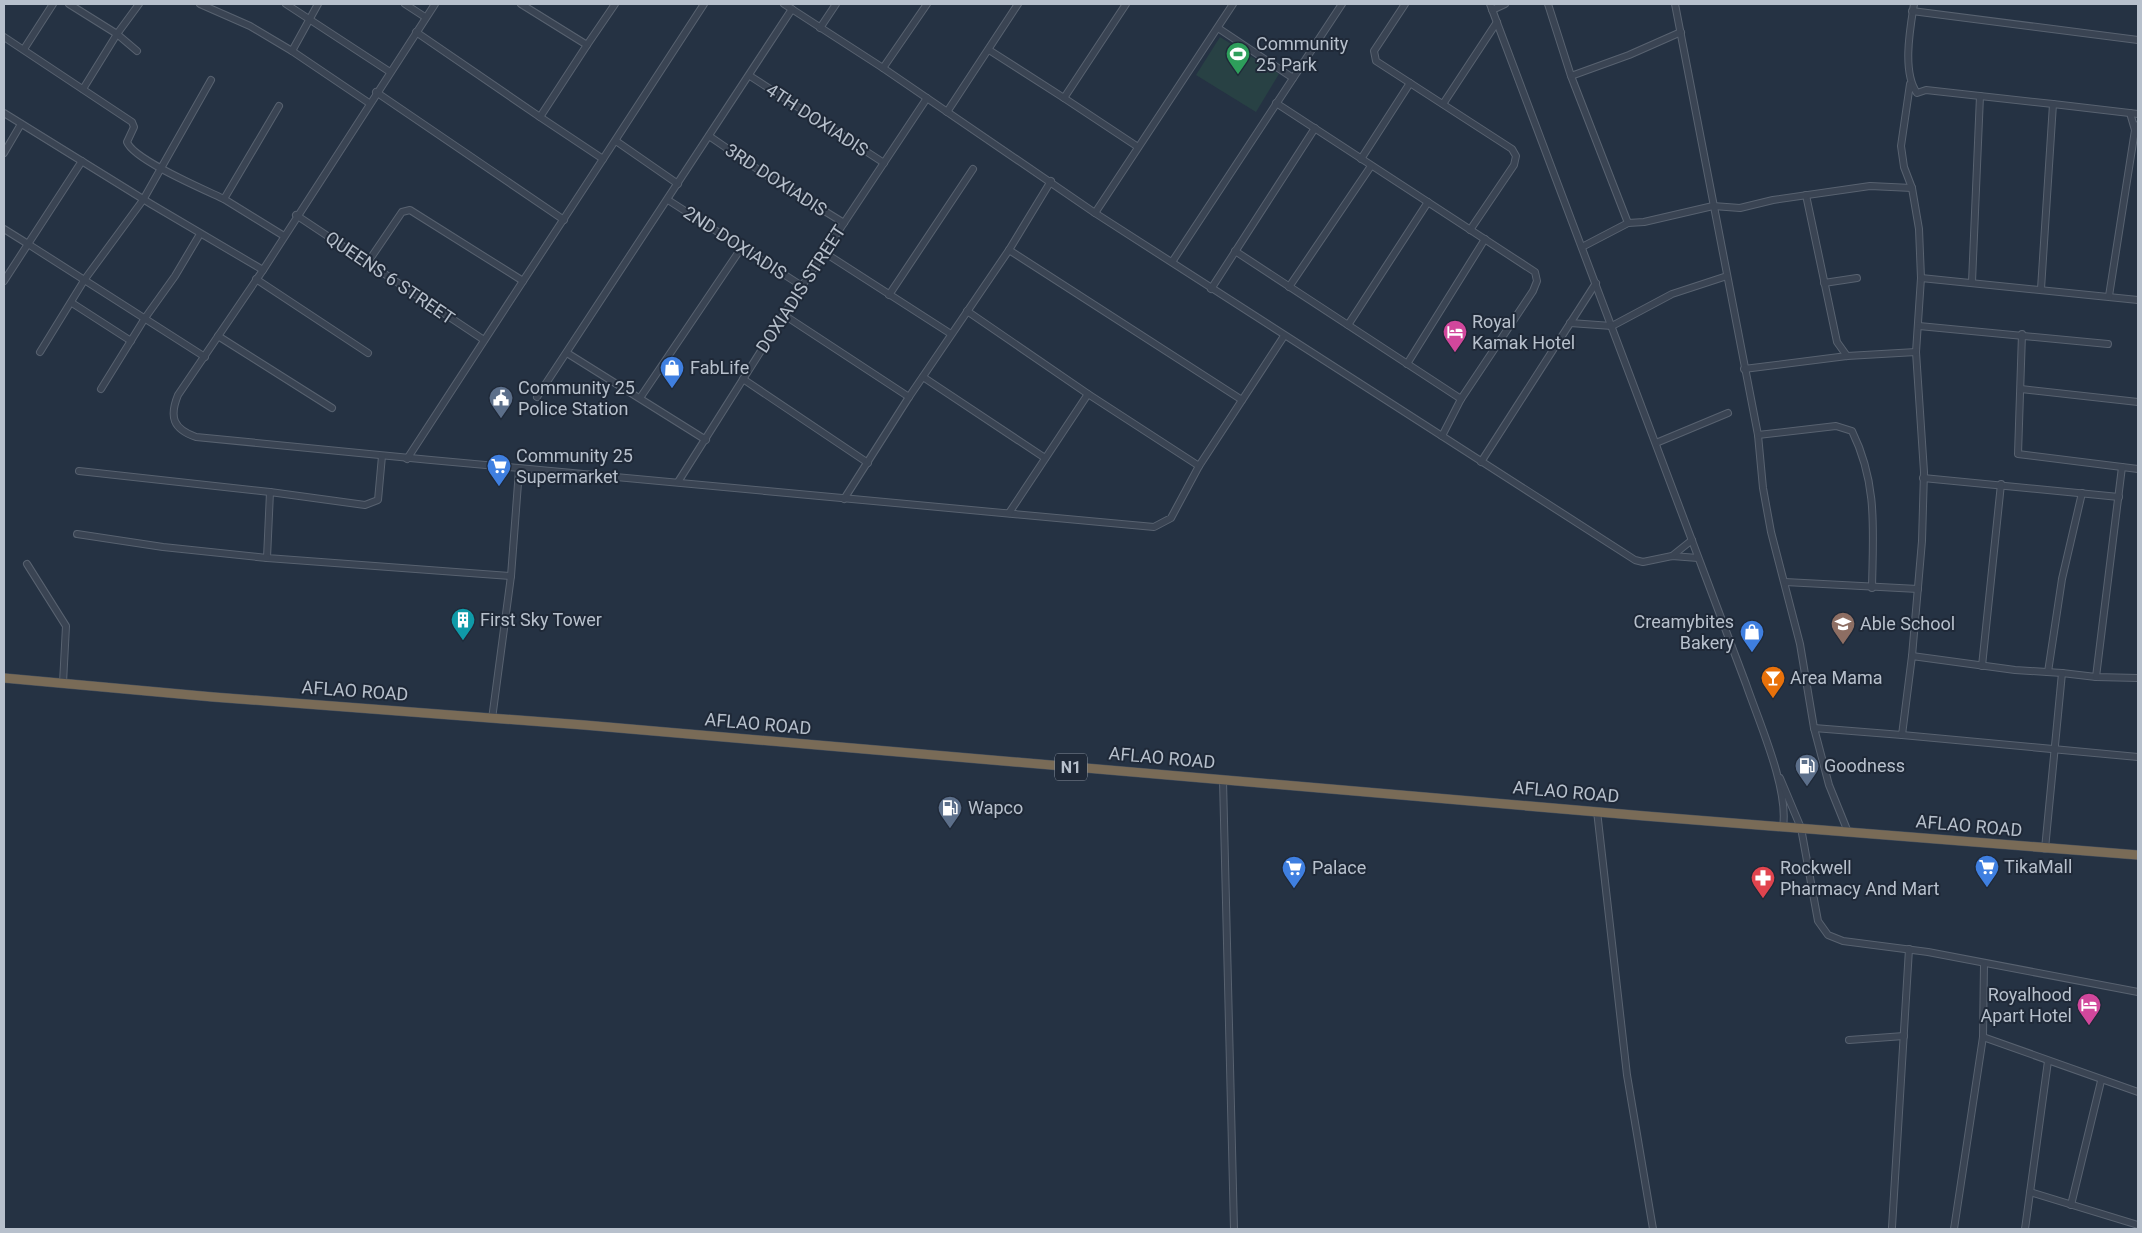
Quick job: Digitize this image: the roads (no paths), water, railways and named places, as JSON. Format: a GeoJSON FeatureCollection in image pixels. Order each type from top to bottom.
{"type":"FeatureCollection","features":[{"type":"Feature","properties":{"kind":"highway","name":"AFLAO ROAD"},"geometry":{"type":"LineString","coordinates":[[4,678],[213,697],[584,725],[1792,828],[2138,855]]}},
{"type":"Feature","properties":{"kind":"street"},"geometry":{"type":"LineString","coordinates":[[24,48],[53,4]]}},
{"type":"Feature","properties":{"kind":"street"},"geometry":{"type":"LineString","coordinates":[[69,4],[117,34],[137,51]]}},
{"type":"Feature","properties":{"kind":"street"},"geometry":{"type":"LineString","coordinates":[[83,89],[117,34],[139,4]]}},
{"type":"Feature","properties":{"kind":"street"},"geometry":{"type":"LineString","coordinates":[[200,4],[250,26],[292,51],[369,104]]}},
{"type":"Feature","properties":{"kind":"street"},"geometry":{"type":"LineString","coordinates":[[286,4],[390,72]]}},
{"type":"Feature","properties":{"kind":"street"},"geometry":{"type":"LineString","coordinates":[[292,51],[308,18],[318,4]]}},
{"type":"Feature","properties":{"kind":"street"},"geometry":{"type":"LineString","coordinates":[[405,4],[425,17]]}},
{"type":"Feature","properties":{"kind":"street"},"geometry":{"type":"LineString","coordinates":[[435,4],[262,270],[178,395],[174,404],[173,422],[187,434],[196,437],[519,470],[678,482],[844,499],[1160,525],[1171,518],[1199,466],[1284,336]]}},
{"type":"Feature","properties":{"kind":"street"},"geometry":{"type":"LineString","coordinates":[[521,4],[587,45]]}},
{"type":"Feature","properties":{"kind":"street"},"geometry":{"type":"LineString","coordinates":[[540,117],[615,4]]}},
{"type":"Feature","properties":{"kind":"street"},"geometry":{"type":"LineString","coordinates":[[407,459],[704,4]]}},
{"type":"Feature","properties":{"kind":"street"},"geometry":{"type":"LineString","coordinates":[[784,4],[1051,181],[1094,213],[1635,560],[1644,562],[1672,556],[1698,558]]}},
{"type":"Feature","properties":{"kind":"street"},"geometry":{"type":"LineString","coordinates":[[820,28],[836,4]]}},
{"type":"Feature","properties":{"kind":"street"},"geometry":{"type":"LineString","coordinates":[[883,68],[927,4]]}},
{"type":"Feature","properties":{"kind":"street"},"geometry":{"type":"LineString","coordinates":[[947,112],[1018,4]]}},
{"type":"Feature","properties":{"kind":"street"},"geometry":{"type":"LineString","coordinates":[[1064,98],[1126,4]]}},
{"type":"Feature","properties":{"kind":"street"},"geometry":{"type":"LineString","coordinates":[[1094,213],[1233,4]]}},
{"type":"Feature","properties":{"kind":"street"},"geometry":{"type":"LineString","coordinates":[[1172,262],[1342,4]]}},
{"type":"Feature","properties":{"kind":"street"},"geometry":{"type":"LineString","coordinates":[[1406,4],[1373,56],[1376,61],[1512,149],[1516,156],[1514,165],[1470,230]]}},
{"type":"Feature","properties":{"kind":"street"},"geometry":{"type":"LineString","coordinates":[[1505,4],[1491,7],[1656,443],[1765,740],[1795,812],[1792,828]]}},
{"type":"Feature","properties":{"kind":"street"},"geometry":{"type":"LineString","coordinates":[[1548,4],[1571,76],[1628,222]]}},
{"type":"Feature","properties":{"kind":"street"},"geometry":{"type":"LineString","coordinates":[[1676,4],[1744,370],[1758,435],[1764,497],[1771,532],[1786,582],[1800,644],[1814,728],[1829,785],[1848,832]]}},
{"type":"Feature","properties":{"kind":"street"},"geometry":{"type":"LineString","coordinates":[[1902,735],[1912,656],[1922,542],[1923,478],[1916,352],[1921,278],[1919,230],[1912,188],[1904,167],[1900,146],[1910,84],[1909,34],[1913,7],[2138,40]]}},
{"type":"Feature","properties":{"kind":"street"},"geometry":{"type":"LineString","coordinates":[[538,397],[750,76],[792,9]]}},
{"type":"Feature","properties":{"kind":"street"},"geometry":{"type":"LineString","coordinates":[[1443,104],[1497,22]]}},
{"type":"Feature","properties":{"kind":"street"},"geometry":{"type":"LineString","coordinates":[[1218,28],[1293,78]]}},
{"type":"Feature","properties":{"kind":"street"},"geometry":{"type":"LineString","coordinates":[[416,32],[603,159]]}},
{"type":"Feature","properties":{"kind":"street"},"geometry":{"type":"LineString","coordinates":[[1571,76],[1629,55],[1681,32]]}},
{"type":"Feature","properties":{"kind":"street"},"geometry":{"type":"LineString","coordinates":[[4,37],[24,48],[132,122],[134,127],[127,142],[129,147],[160,168],[224,199],[284,236]]}},
{"type":"Feature","properties":{"kind":"street"},"geometry":{"type":"LineString","coordinates":[[988,50],[1138,147]]}},
{"type":"Feature","properties":{"kind":"street","name":"4TH DOXIADIS"},"geometry":{"type":"LineString","coordinates":[[750,76],[884,164]]}},
{"type":"Feature","properties":{"kind":"street"},"geometry":{"type":"LineString","coordinates":[[40,352],[72,303],[85,279],[144,200],[160,168],[211,80]]}},
{"type":"Feature","properties":{"kind":"street"},"geometry":{"type":"LineString","coordinates":[[1361,159],[1410,83]]}},
{"type":"Feature","properties":{"kind":"street"},"geometry":{"type":"LineString","coordinates":[[1910,84],[1917,93]]}},
{"type":"Feature","properties":{"kind":"street"},"geometry":{"type":"LineString","coordinates":[[1906,106],[1917,93],[1926,90],[2076,105],[2138,114]]}},
{"type":"Feature","properties":{"kind":"street"},"geometry":{"type":"LineString","coordinates":[[376,92],[564,220]]}},
{"type":"Feature","properties":{"kind":"street"},"geometry":{"type":"LineString","coordinates":[[1972,282],[1980,96]]}},
{"type":"Feature","properties":{"kind":"street","name":"DOXIADIS STREET"},"geometry":{"type":"LineString","coordinates":[[678,482],[802,286],[927,98]]}},
{"type":"Feature","properties":{"kind":"street"},"geometry":{"type":"LineString","coordinates":[[1276,103],[1535,272],[1537,281],[1533,291],[1461,399],[1442,436]]}},
{"type":"Feature","properties":{"kind":"street"},"geometry":{"type":"LineString","coordinates":[[2041,289],[2053,104]]}},
{"type":"Feature","properties":{"kind":"street"},"geometry":{"type":"LineString","coordinates":[[224,199],[279,106]]}},
{"type":"Feature","properties":{"kind":"street"},"geometry":{"type":"LineString","coordinates":[[4,113],[144,200],[262,270]]}},
{"type":"Feature","properties":{"kind":"street"},"geometry":{"type":"LineString","coordinates":[[2109,296],[2137,128],[2130,113]]}},
{"type":"Feature","properties":{"kind":"street"},"geometry":{"type":"LineString","coordinates":[[4,153],[22,124]]}},
{"type":"Feature","properties":{"kind":"street"},"geometry":{"type":"LineString","coordinates":[[1211,289],[1315,128]]}},
{"type":"Feature","properties":{"kind":"street","name":"3RD DOXIADIS"},"geometry":{"type":"LineString","coordinates":[[709,136],[766,175],[844,223]]}},
{"type":"Feature","properties":{"kind":"street"},"geometry":{"type":"LineString","coordinates":[[616,141],[678,184]]}},
{"type":"Feature","properties":{"kind":"street"},"geometry":{"type":"LineString","coordinates":[[4,281],[82,161]]}},
{"type":"Feature","properties":{"kind":"street"},"geometry":{"type":"LineString","coordinates":[[1289,288],[1371,166]]}},
{"type":"Feature","properties":{"kind":"street"},"geometry":{"type":"LineString","coordinates":[[889,294],[973,169]]}},
{"type":"Feature","properties":{"kind":"street"},"geometry":{"type":"LineString","coordinates":[[844,499],[950,334],[1009,250],[1051,181]]}},
{"type":"Feature","properties":{"kind":"street"},"geometry":{"type":"LineString","coordinates":[[1582,247],[1628,222],[1644,222],[1713,206],[1740,208],[1806,195],[1870,186],[1912,188]]}},
{"type":"Feature","properties":{"kind":"street"},"geometry":{"type":"LineString","coordinates":[[1806,195],[1836,342],[1832,358]]}},
{"type":"Feature","properties":{"kind":"street","name":"2ND DOXIADIS"},"geometry":{"type":"LineString","coordinates":[[668,200],[802,286]]}},
{"type":"Feature","properties":{"kind":"street"},"geometry":{"type":"LineString","coordinates":[[1348,325],[1428,202]]}},
{"type":"Feature","properties":{"kind":"street"},"geometry":{"type":"LineString","coordinates":[[368,262],[402,212],[410,210],[523,281]]}},
{"type":"Feature","properties":{"kind":"street","name":"QUEENS 6 STREET"},"geometry":{"type":"LineString","coordinates":[[296,216],[484,340]]}},
{"type":"Feature","properties":{"kind":"street"},"geometry":{"type":"LineString","coordinates":[[4,229],[85,279],[204,357]]}},
{"type":"Feature","properties":{"kind":"street"},"geometry":{"type":"LineString","coordinates":[[101,389],[145,318],[175,276],[200,234]]}},
{"type":"Feature","properties":{"kind":"street"},"geometry":{"type":"LineString","coordinates":[[1407,364],[1485,239]]}},
{"type":"Feature","properties":{"kind":"street"},"geometry":{"type":"LineString","coordinates":[[640,398],[742,247]]}},
{"type":"Feature","properties":{"kind":"street"},"geometry":{"type":"LineString","coordinates":[[1009,250],[1242,400]]}},
{"type":"Feature","properties":{"kind":"street"},"geometry":{"type":"LineString","coordinates":[[1235,251],[1461,399]]}},
{"type":"Feature","properties":{"kind":"street"},"geometry":{"type":"LineString","coordinates":[[825,252],[950,334]]}},
{"type":"Feature","properties":{"kind":"street"},"geometry":{"type":"LineString","coordinates":[[1570,323],[1612,326],[1672,294],[1727,276]]}},
{"type":"Feature","properties":{"kind":"street"},"geometry":{"type":"LineString","coordinates":[[1824,283],[1857,278]]}},
{"type":"Feature","properties":{"kind":"street"},"geometry":{"type":"LineString","coordinates":[[1921,278],[2138,300]]}},
{"type":"Feature","properties":{"kind":"street"},"geometry":{"type":"LineString","coordinates":[[256,279],[368,353]]}},
{"type":"Feature","properties":{"kind":"street"},"geometry":{"type":"LineString","coordinates":[[1481,462],[1596,283]]}},
{"type":"Feature","properties":{"kind":"street"},"geometry":{"type":"LineString","coordinates":[[72,303],[131,341]]}},
{"type":"Feature","properties":{"kind":"street"},"geometry":{"type":"LineString","coordinates":[[967,311],[1088,394],[1199,466]]}},
{"type":"Feature","properties":{"kind":"street"},"geometry":{"type":"LineString","coordinates":[[784,315],[909,397]]}},
{"type":"Feature","properties":{"kind":"street"},"geometry":{"type":"LineString","coordinates":[[1919,326],[2022,334],[2108,344]]}},
{"type":"Feature","properties":{"kind":"street"},"geometry":{"type":"LineString","coordinates":[[2022,334],[2018,454],[2138,469]]}},
{"type":"Feature","properties":{"kind":"street"},"geometry":{"type":"LineString","coordinates":[[218,336],[332,408]]}},
{"type":"Feature","properties":{"kind":"street"},"geometry":{"type":"LineString","coordinates":[[1836,342],[1847,356]]}},
{"type":"Feature","properties":{"kind":"street"},"geometry":{"type":"LineString","coordinates":[[1744,370],[1847,356],[1916,352]]}},
{"type":"Feature","properties":{"kind":"street"},"geometry":{"type":"LineString","coordinates":[[567,353],[706,440]]}},
{"type":"Feature","properties":{"kind":"street"},"geometry":{"type":"LineString","coordinates":[[923,376],[1045,458]]}},
{"type":"Feature","properties":{"kind":"street"},"geometry":{"type":"LineString","coordinates":[[743,379],[868,463]]}},
{"type":"Feature","properties":{"kind":"street"},"geometry":{"type":"LineString","coordinates":[[2021,389],[2138,402]]}},
{"type":"Feature","properties":{"kind":"street"},"geometry":{"type":"LineString","coordinates":[[1009,513],[1088,394]]}},
{"type":"Feature","properties":{"kind":"street"},"geometry":{"type":"LineString","coordinates":[[1656,443],[1728,413]]}},
{"type":"Feature","properties":{"kind":"street"},"geometry":{"type":"LineString","coordinates":[[1758,435],[1836,426],[1852,431],[1861,450],[1870,478],[1873,510],[1872,588]]}},
{"type":"Feature","properties":{"kind":"street"},"geometry":{"type":"LineString","coordinates":[[79,471],[371,505],[378,500],[382,456]]}},
{"type":"Feature","properties":{"kind":"street"},"geometry":{"type":"LineString","coordinates":[[2096,677],[2122,467]]}},
{"type":"Feature","properties":{"kind":"street"},"geometry":{"type":"LineString","coordinates":[[492,719],[511,576],[519,470]]}},
{"type":"Feature","properties":{"kind":"street"},"geometry":{"type":"LineString","coordinates":[[1923,478],[2001,484],[2118,497]]}},
{"type":"Feature","properties":{"kind":"street"},"geometry":{"type":"LineString","coordinates":[[1982,666],[2001,484]]}},
{"type":"Feature","properties":{"kind":"street"},"geometry":{"type":"LineString","coordinates":[[266,558],[270,492]]}},
{"type":"Feature","properties":{"kind":"street"},"geometry":{"type":"LineString","coordinates":[[2048,672],[2062,579],[2082,493]]}},
{"type":"Feature","properties":{"kind":"street"},"geometry":{"type":"LineString","coordinates":[[77,534],[163,547],[266,558],[511,576]]}},
{"type":"Feature","properties":{"kind":"street"},"geometry":{"type":"LineString","coordinates":[[1672,556],[1692,540]]}},
{"type":"Feature","properties":{"kind":"street"},"geometry":{"type":"LineString","coordinates":[[27,564],[66,626],[63,683]]}},
{"type":"Feature","properties":{"kind":"street"},"geometry":{"type":"LineString","coordinates":[[1786,582],[1918,589]]}},
{"type":"Feature","properties":{"kind":"street"},"geometry":{"type":"LineString","coordinates":[[1912,656],[1982,666],[2096,677],[2138,678]]}},
{"type":"Feature","properties":{"kind":"street"},"geometry":{"type":"LineString","coordinates":[[2045,848],[2062,673]]}},
{"type":"Feature","properties":{"kind":"street"},"geometry":{"type":"LineString","coordinates":[[1814,728],[2138,757]]}},
{"type":"Feature","properties":{"kind":"street"},"geometry":{"type":"LineString","coordinates":[[1765,740],[1818,921],[1828,935],[1843,941],[1909,949],[2138,992]]}},
{"type":"Feature","properties":{"kind":"street"},"geometry":{"type":"LineString","coordinates":[[1223,780],[1234,1229]]}},
{"type":"Feature","properties":{"kind":"street"},"geometry":{"type":"LineString","coordinates":[[1597,811],[1627,1075],[1653,1229]]}},
{"type":"Feature","properties":{"kind":"street"},"geometry":{"type":"LineString","coordinates":[[1892,1227],[1909,949]]}},
{"type":"Feature","properties":{"kind":"street"},"geometry":{"type":"LineString","coordinates":[[1954,1229],[1983,1037],[1984,964]]}},
{"type":"Feature","properties":{"kind":"street"},"geometry":{"type":"LineString","coordinates":[[1849,1040],[1904,1036]]}},
{"type":"Feature","properties":{"kind":"street"},"geometry":{"type":"LineString","coordinates":[[1983,1037],[2101,1081],[2138,1092]]}},
{"type":"Feature","properties":{"kind":"street"},"geometry":{"type":"LineString","coordinates":[[2025,1229],[2048,1062]]}},
{"type":"Feature","properties":{"kind":"street"},"geometry":{"type":"LineString","coordinates":[[2071,1205],[2101,1081]]}},
{"type":"Feature","properties":{"kind":"street"},"geometry":{"type":"LineString","coordinates":[[2030,1192],[2138,1225]]}},
{"type":"Feature","properties":{"kind":"place","name":"Community 25 Park"},"geometry":{"type":"Point","coordinates":[1238,75]}},
{"type":"Feature","properties":{"kind":"place","name":"Royal Kamak Hotel"},"geometry":{"type":"Point","coordinates":[1455,353]}},
{"type":"Feature","properties":{"kind":"place","name":"FabLife"},"geometry":{"type":"Point","coordinates":[672,389]}},
{"type":"Feature","properties":{"kind":"place","name":"Community 25 Police Station"},"geometry":{"type":"Point","coordinates":[501,419]}},
{"type":"Feature","properties":{"kind":"place","name":"Community 25 Supermarket"},"geometry":{"type":"Point","coordinates":[499,487]}},
{"type":"Feature","properties":{"kind":"place","name":"First Sky Tower"},"geometry":{"type":"Point","coordinates":[463,641]}},
{"type":"Feature","properties":{"kind":"place","name":"Able School"},"geometry":{"type":"Point","coordinates":[1843,645]}},
{"type":"Feature","properties":{"kind":"place","name":"Creamybites Bakery"},"geometry":{"type":"Point","coordinates":[1752,653]}},
{"type":"Feature","properties":{"kind":"place","name":"Area Mama"},"geometry":{"type":"Point","coordinates":[1773,699]}},
{"type":"Feature","properties":{"kind":"place","name":"Goodness"},"geometry":{"type":"Point","coordinates":[1807,787]}},
{"type":"Feature","properties":{"kind":"place","name":"Wapco"},"geometry":{"type":"Point","coordinates":[950,829]}},
{"type":"Feature","properties":{"kind":"place","name":"TikaMall"},"geometry":{"type":"Point","coordinates":[1987,888]}},
{"type":"Feature","properties":{"kind":"place","name":"Palace"},"geometry":{"type":"Point","coordinates":[1294,889]}},
{"type":"Feature","properties":{"kind":"place","name":"Rockwell Pharmacy And Mart"},"geometry":{"type":"Point","coordinates":[1763,899]}},
{"type":"Feature","properties":{"kind":"place","name":"Royalhood Apart Hotel"},"geometry":{"type":"Point","coordinates":[2089,1026]}}]}
